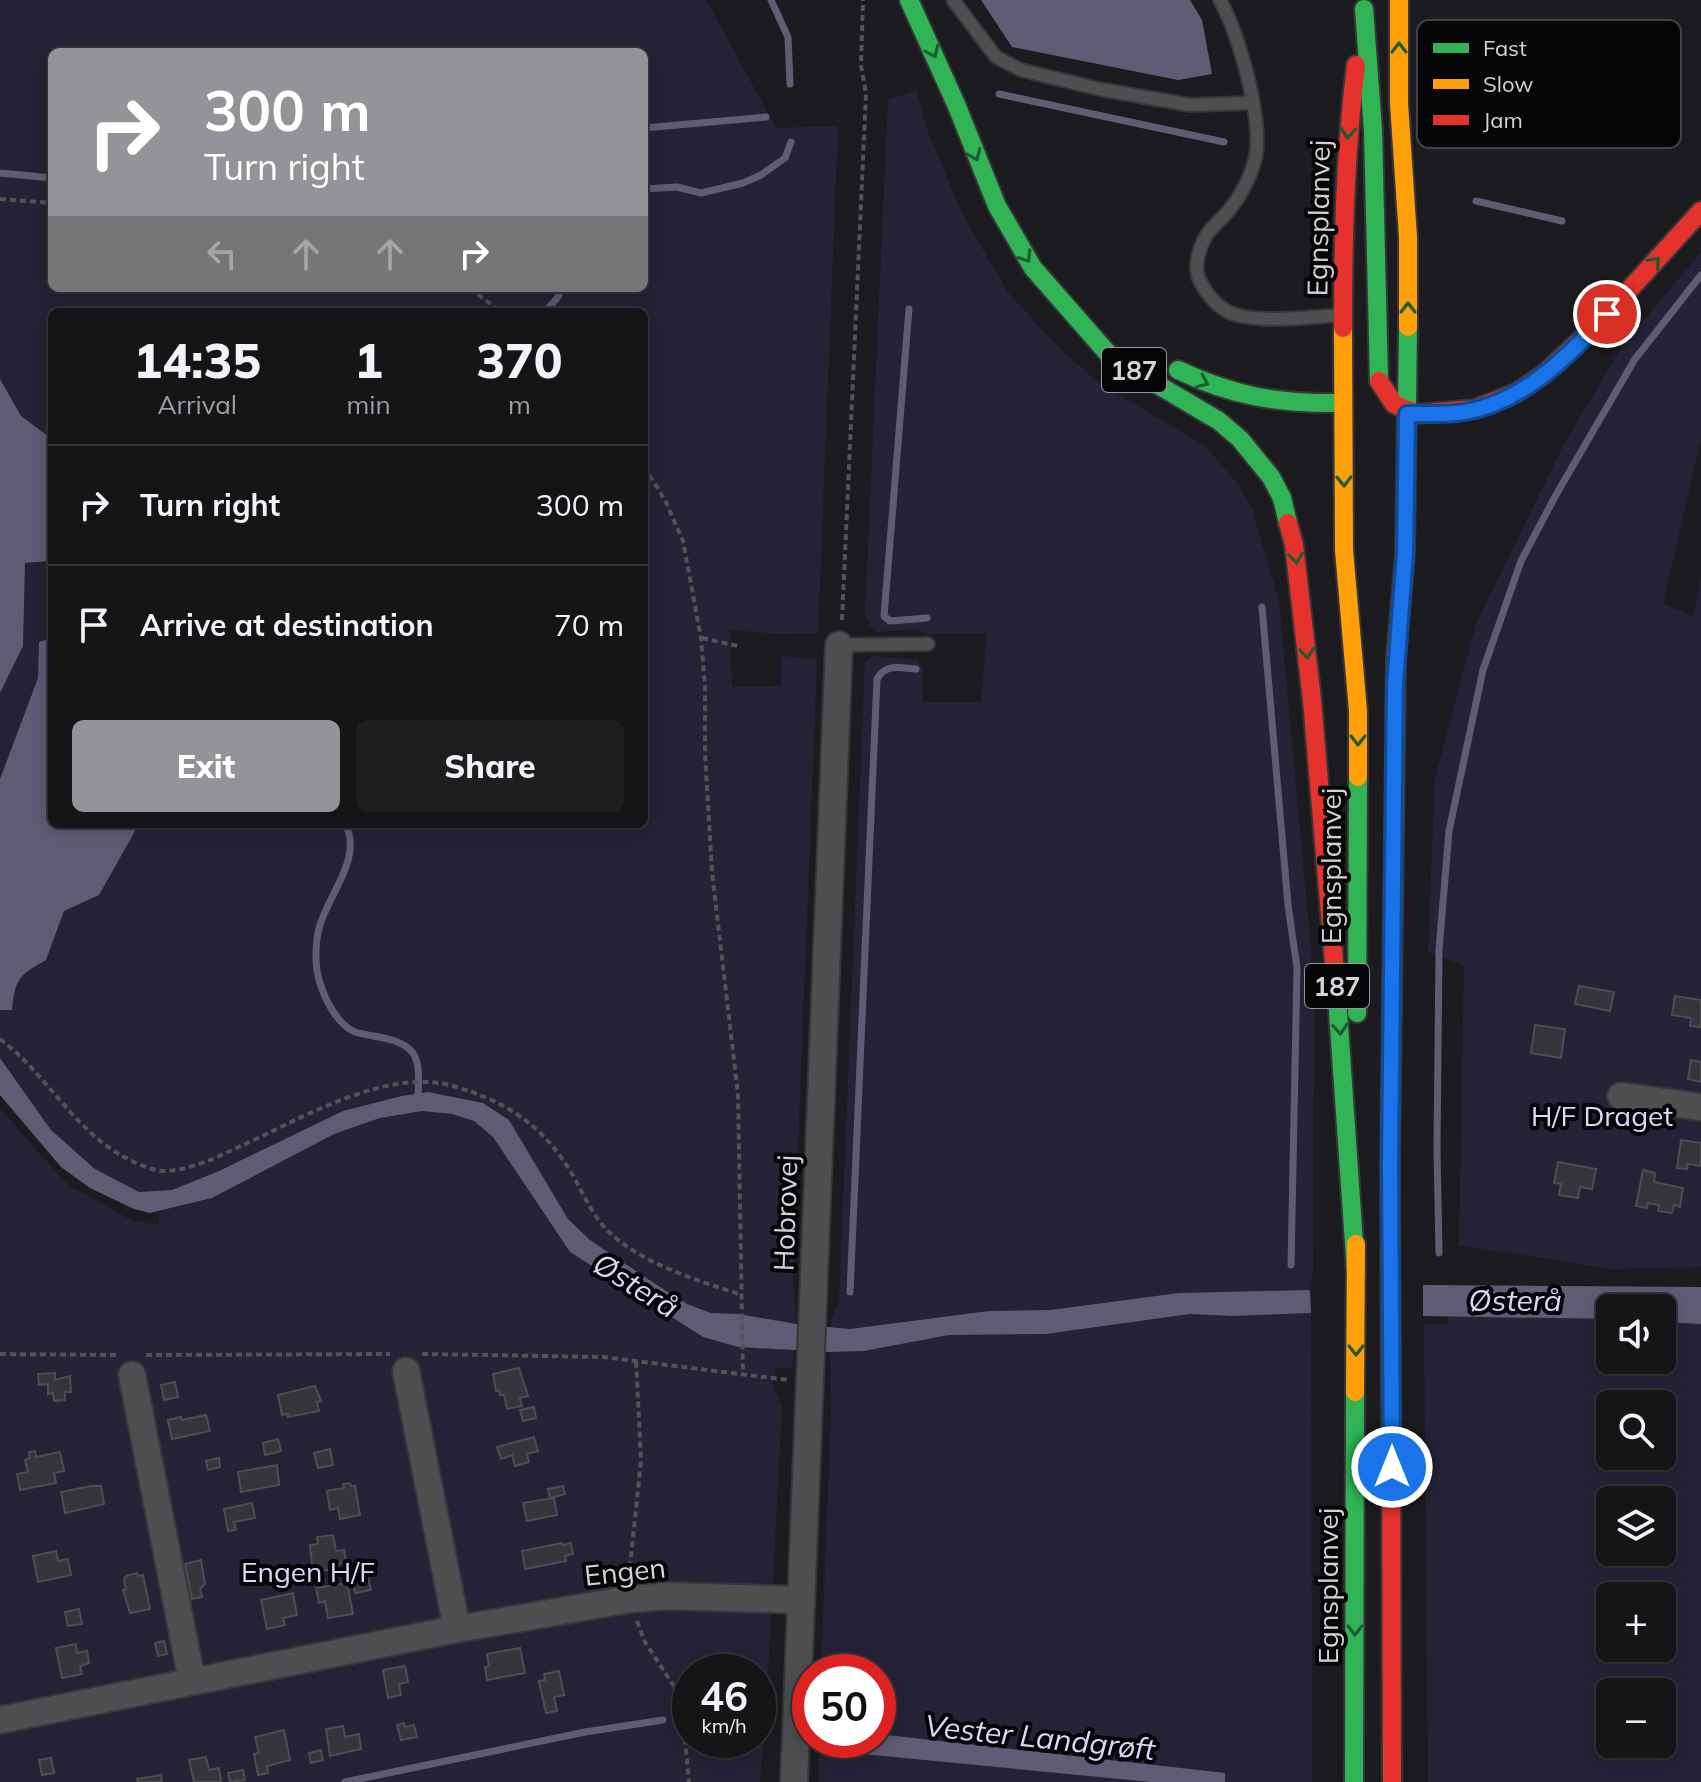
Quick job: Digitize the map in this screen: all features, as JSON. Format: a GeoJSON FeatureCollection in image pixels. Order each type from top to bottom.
{"type":"FeatureCollection","features":[{"type":"Feature","properties":{"kind":"main road","name":"187"},"geometry":{"type":"LineString","coordinates":[[909,0],[997,206],[1033,268],[1111,357],[1219,421],[1240,439],[1271,477],[1290,521],[1312,700],[1333,932],[1356,1272]]}},
{"type":"Feature","properties":{"kind":"main road"},"geometry":{"type":"LineString","coordinates":[[1392,1782],[1390,1166],[1396,658],[1405,554],[1408,351],[1408,237],[1399,103],[1399,0]]}},
{"type":"Feature","properties":{"kind":"main road"},"geometry":{"type":"LineString","coordinates":[[1364,5],[1373,130],[1377,378],[1365,402]]}},
{"type":"Feature","properties":{"kind":"main road","name":"Egnsplanvej"},"geometry":{"type":"LineString","coordinates":[[1354,1782],[1358,711],[1344,550],[1365,402],[1343,315],[1343,228],[1348,128],[1364,5]]}},
{"type":"Feature","properties":{"kind":"main road"},"geometry":{"type":"LineString","coordinates":[[1160,361],[1225,392],[1245,398],[1276,402],[1365,402],[1394,406],[1407,414],[1465,412],[1509,398],[1536,381],[1588,334],[1701,211]]}},
{"type":"Feature","properties":{"kind":"main road"},"geometry":{"type":"LineString","coordinates":[[1062,303],[1111,332]]}},
{"type":"Feature","properties":{"kind":"main road"},"geometry":{"type":"LineString","coordinates":[[1365,402],[1397,382],[1408,351]]}},
{"type":"Feature","properties":{"kind":"street","name":"Hobrovej"},"geometry":{"type":"LineString","coordinates":[[794,1782],[839,645]]}},
{"type":"Feature","properties":{"kind":"street"},"geometry":{"type":"LineString","coordinates":[[1621,1096],[1701,1107]]}},
{"type":"Feature","properties":{"kind":"street"},"geometry":{"type":"LineString","coordinates":[[409,1360],[457,1629]]}},
{"type":"Feature","properties":{"kind":"street"},"geometry":{"type":"LineString","coordinates":[[135,1362],[192,1681]]}},
{"type":"Feature","properties":{"kind":"street","name":"Engen"},"geometry":{"type":"LineString","coordinates":[[0,1720],[457,1629],[631,1599],[669,1596],[801,1600]]}},
{"type":"Feature","properties":{"kind":"lane"},"geometry":{"type":"LineString","coordinates":[[953,0],[996,57],[1021,70],[1099,89],[1190,105],[1251,103]]}},
{"type":"Feature","properties":{"kind":"lane"},"geometry":{"type":"LineString","coordinates":[[1220,0],[1243,54],[1256,135],[1256,156],[1249,179],[1231,208],[1206,235],[1197,256],[1197,277],[1208,296],[1227,312],[1251,318],[1343,315]]}},
{"type":"Feature","properties":{"kind":"lane"},"geometry":{"type":"LineString","coordinates":[[839,645],[928,644]]}},
{"type":"Feature","properties":{"kind":"path"},"geometry":{"type":"LineString","coordinates":[[839,645],[845,582],[866,94],[861,65],[863,0]]}},
{"type":"Feature","properties":{"kind":"path"},"geometry":{"type":"LineString","coordinates":[[0,199],[48,203]]}},
{"type":"Feature","properties":{"kind":"path"},"geometry":{"type":"LineString","coordinates":[[475,292],[496,308]]}},
{"type":"Feature","properties":{"kind":"path"},"geometry":{"type":"LineString","coordinates":[[648,473],[665,500],[683,541],[701,638],[712,872],[738,1095],[743,1373]]}},
{"type":"Feature","properties":{"kind":"path"},"geometry":{"type":"LineString","coordinates":[[701,638],[738,646]]}},
{"type":"Feature","properties":{"kind":"path"},"geometry":{"type":"LineString","coordinates":[[0,1039],[19,1053],[99,1140],[136,1163],[164,1171],[199,1166],[342,1100],[411,1083],[452,1085],[506,1106],[534,1125],[565,1162],[594,1214],[621,1242],[681,1273],[742,1295]]}},
{"type":"Feature","properties":{"kind":"path"},"geometry":{"type":"LineString","coordinates":[[0,1354],[135,1362],[603,1357],[810,1383]]}},
{"type":"Feature","properties":{"kind":"green space"},"geometry":{"type":"Polygon","coordinates":[[[0,0],[706,0],[776,128],[838,126],[818,633],[730,630],[732,687],[781,686],[781,656],[817,659],[793,1274],[796,1324],[739,1314],[711,1313],[687,1304],[590,1240],[568,1219],[509,1120],[483,1103],[343,1111],[219,1171],[172,1190],[139,1192],[95,1169],[51,1130],[0,1058],[0,1010],[12,1009],[20,978],[46,960],[64,910],[99,895],[137,828],[648,828],[648,308],[48,308],[48,436],[21,416],[0,379],[0,0]]]}},
{"type":"Feature","properties":{"kind":"green space"},"geometry":{"type":"Polygon","coordinates":[[[916,90],[928,132],[962,214],[1009,294],[1060,349],[1099,383],[1205,446],[1238,484],[1252,509],[1279,602],[1311,950],[1314,1009],[1313,1272],[1310,1290],[1180,1293],[1050,1310],[989,1311],[889,1326],[831,1327],[839,1303],[865,662],[873,656],[917,660],[923,669],[923,702],[981,702],[987,633],[924,634],[916,629],[878,632],[870,626],[865,615],[888,100],[916,90]]]}},
{"type":"Feature","properties":{"kind":"green space","name":"H/F Draget"},"geometry":{"type":"Polygon","coordinates":[[[1701,253],[1701,438],[1663,604],[1694,616],[1701,577],[1701,1267],[1612,1269],[1459,1245],[1464,966],[1428,952],[1435,779],[1476,624],[1565,442],[1624,343],[1701,253]]]}},
{"type":"Feature","properties":{"kind":"green space"},"geometry":{"type":"Polygon","coordinates":[[[48,561],[48,639],[39,642],[38,678],[0,779],[0,693],[23,646],[25,563],[48,561]]]}},
{"type":"Feature","properties":{"kind":"green space","name":"Engen H/F"},"geometry":{"type":"Polygon","coordinates":[[[0,1109],[68,1185],[133,1221],[158,1225],[160,1211],[212,1198],[334,1134],[380,1118],[422,1111],[452,1114],[474,1121],[493,1137],[570,1252],[703,1337],[738,1347],[794,1350],[793,1368],[775,1368],[773,1387],[782,1406],[769,1654],[672,1654],[672,1758],[762,1758],[760,1782],[0,1782],[0,1109]]]}},
{"type":"Feature","properties":{"kind":"green space"},"geometry":{"type":"Polygon","coordinates":[[[1311,1313],[1312,1782],[819,1782],[819,1758],[896,1758],[896,1654],[822,1654],[831,1412],[830,1352],[864,1351],[949,1335],[1046,1334],[1190,1314],[1311,1313]]]}},
{"type":"Feature","properties":{"kind":"green space"},"geometry":{"type":"Polygon","coordinates":[[[1448,1315],[1596,1319],[1596,1374],[1676,1374],[1676,1323],[1701,1324],[1701,1782],[1428,1782],[1424,1324],[1447,1324],[1448,1315]]]}},
{"type":"Feature","properties":{"kind":"water"},"geometry":{"type":"Polygon","coordinates":[[[981,0],[1190,0],[1202,20],[1212,74],[1178,80],[1012,47],[981,0]]]}},
{"type":"Feature","properties":{"kind":"water"},"geometry":{"type":"Polygon","coordinates":[[[0,379],[21,416],[48,436],[48,561],[25,563],[23,646],[0,693],[0,379]]]}},
{"type":"Feature","properties":{"kind":"water"},"geometry":{"type":"Polygon","coordinates":[[[48,639],[48,828],[137,828],[99,895],[64,911],[46,960],[20,979],[12,1010],[0,1010],[0,779],[38,678],[39,642],[48,639]]]}},
{"type":"Feature","properties":{"kind":"water","name":"Østerå"},"geometry":{"type":"Polygon","coordinates":[[[0,1058],[51,1130],[95,1169],[139,1192],[172,1190],[219,1171],[343,1111],[428,1092],[483,1103],[509,1120],[568,1219],[590,1240],[687,1304],[711,1313],[850,1329],[989,1311],[1050,1310],[1179,1293],[1310,1290],[1311,1313],[1190,1314],[1046,1334],[949,1335],[864,1351],[738,1347],[703,1337],[570,1252],[493,1137],[474,1121],[452,1114],[422,1111],[380,1118],[334,1134],[212,1198],[150,1213],[134,1209],[90,1188],[61,1167],[0,1095],[0,1058]]]}},
{"type":"Feature","properties":{"kind":"water","name":"Østerå"},"geometry":{"type":"Polygon","coordinates":[[[1423,1285],[1701,1287],[1701,1324],[1676,1323],[1676,1294],[1596,1294],[1596,1319],[1423,1316],[1423,1285]]]}},
{"type":"Feature","properties":{"kind":"water"},"geometry":{"type":"Polygon","coordinates":[[[896,1736],[1225,1773],[1225,1782],[1151,1782],[896,1757],[896,1736]]]}},
{"type":"Feature","properties":{"kind":"building"},"geometry":{"type":"Polygon","coordinates":[[[1579,986],[1614,992],[1610,1011],[1575,1004],[1579,986]]]}},
{"type":"Feature","properties":{"kind":"building"},"geometry":{"type":"Polygon","coordinates":[[[1675,996],[1701,1000],[1701,1027],[1690,1026],[1691,1018],[1672,1015],[1675,996]]]}},
{"type":"Feature","properties":{"kind":"building"},"geometry":{"type":"Polygon","coordinates":[[[1535,1025],[1565,1029],[1561,1058],[1531,1053],[1535,1025]]]}},
{"type":"Feature","properties":{"kind":"building"},"geometry":{"type":"Polygon","coordinates":[[[1691,1060],[1701,1062],[1701,1082],[1688,1079],[1691,1060]]]}},
{"type":"Feature","properties":{"kind":"building"},"geometry":{"type":"Polygon","coordinates":[[[1681,1140],[1701,1143],[1701,1166],[1688,1164],[1687,1169],[1677,1168],[1681,1140]]]}},
{"type":"Feature","properties":{"kind":"building"},"geometry":{"type":"Polygon","coordinates":[[[1558,1162],[1596,1169],[1592,1189],[1580,1187],[1578,1198],[1559,1195],[1561,1184],[1554,1183],[1558,1162]]]}},
{"type":"Feature","properties":{"kind":"building"},"geometry":{"type":"Polygon","coordinates":[[[1643,1170],[1655,1173],[1654,1182],[1683,1188],[1680,1207],[1674,1205],[1672,1213],[1658,1211],[1659,1205],[1648,1203],[1647,1208],[1636,1206],[1643,1170]]]}},
{"type":"Feature","properties":{"kind":"building"},"geometry":{"type":"Polygon","coordinates":[[[519,1368],[528,1396],[520,1398],[522,1406],[507,1409],[504,1395],[496,1391],[493,1374],[519,1368]]]}},
{"type":"Feature","properties":{"kind":"building"},"geometry":{"type":"Polygon","coordinates":[[[55,1373],[55,1380],[70,1376],[71,1392],[65,1392],[65,1400],[54,1401],[53,1393],[48,1394],[48,1384],[39,1385],[38,1374],[55,1373]]]}},
{"type":"Feature","properties":{"kind":"building"},"geometry":{"type":"Polygon","coordinates":[[[175,1382],[178,1397],[164,1400],[161,1385],[175,1382]]]}},
{"type":"Feature","properties":{"kind":"building"},"geometry":{"type":"Polygon","coordinates":[[[315,1386],[321,1401],[317,1402],[319,1411],[288,1417],[288,1414],[282,1415],[278,1395],[315,1386]]]}},
{"type":"Feature","properties":{"kind":"building"},"geometry":{"type":"Polygon","coordinates":[[[534,1407],[536,1418],[523,1421],[520,1410],[534,1407]]]}},
{"type":"Feature","properties":{"kind":"building"},"geometry":{"type":"Polygon","coordinates":[[[206,1415],[210,1431],[172,1439],[168,1420],[206,1415]]]}},
{"type":"Feature","properties":{"kind":"building"},"geometry":{"type":"Polygon","coordinates":[[[534,1437],[538,1451],[527,1454],[529,1462],[515,1466],[512,1455],[501,1459],[497,1447],[534,1437]]]}},
{"type":"Feature","properties":{"kind":"building"},"geometry":{"type":"Polygon","coordinates":[[[278,1439],[281,1451],[265,1455],[263,1443],[278,1439]]]}},
{"type":"Feature","properties":{"kind":"building"},"geometry":{"type":"Polygon","coordinates":[[[330,1449],[333,1465],[318,1468],[314,1453],[330,1449]]]}},
{"type":"Feature","properties":{"kind":"building"},"geometry":{"type":"Polygon","coordinates":[[[35,1451],[36,1457],[60,1452],[64,1471],[54,1473],[56,1483],[20,1490],[17,1474],[28,1472],[25,1460],[30,1458],[29,1452],[35,1451]]]}},
{"type":"Feature","properties":{"kind":"building"},"geometry":{"type":"Polygon","coordinates":[[[219,1458],[220,1467],[208,1470],[206,1461],[219,1458]]]}},
{"type":"Feature","properties":{"kind":"building"},"geometry":{"type":"Polygon","coordinates":[[[277,1465],[279,1485],[241,1492],[238,1472],[277,1465]]]}},
{"type":"Feature","properties":{"kind":"building"},"geometry":{"type":"Polygon","coordinates":[[[343,1484],[355,1486],[360,1515],[340,1519],[338,1508],[330,1510],[327,1491],[344,1488],[343,1484]]]}},
{"type":"Feature","properties":{"kind":"building"},"geometry":{"type":"Polygon","coordinates":[[[101,1486],[104,1504],[65,1513],[61,1492],[101,1486]]]}},
{"type":"Feature","properties":{"kind":"building"},"geometry":{"type":"Polygon","coordinates":[[[563,1486],[565,1494],[550,1498],[548,1489],[563,1486]]]}},
{"type":"Feature","properties":{"kind":"building"},"geometry":{"type":"Polygon","coordinates":[[[554,1498],[557,1515],[527,1521],[523,1503],[554,1498]]]}},
{"type":"Feature","properties":{"kind":"building"},"geometry":{"type":"Polygon","coordinates":[[[252,1503],[255,1518],[234,1522],[236,1530],[228,1531],[224,1509],[252,1503]]]}},
{"type":"Feature","properties":{"kind":"building"},"geometry":{"type":"Polygon","coordinates":[[[333,1535],[336,1551],[344,1550],[346,1562],[338,1564],[339,1568],[313,1572],[310,1545],[318,1544],[317,1537],[333,1535]]]}},
{"type":"Feature","properties":{"kind":"building"},"geometry":{"type":"Polygon","coordinates":[[[571,1543],[573,1554],[565,1556],[566,1561],[525,1569],[522,1551],[571,1543]]]}},
{"type":"Feature","properties":{"kind":"building"},"geometry":{"type":"Polygon","coordinates":[[[56,1551],[58,1561],[68,1559],[71,1575],[38,1582],[33,1556],[56,1551]]]}},
{"type":"Feature","properties":{"kind":"building"},"geometry":{"type":"Polygon","coordinates":[[[201,1560],[205,1584],[200,1589],[202,1597],[192,1599],[185,1564],[201,1560]]]}},
{"type":"Feature","properties":{"kind":"building"},"geometry":{"type":"Polygon","coordinates":[[[137,1573],[138,1576],[143,1575],[150,1609],[130,1613],[123,1590],[126,1589],[124,1579],[137,1573]]]}},
{"type":"Feature","properties":{"kind":"building"},"geometry":{"type":"Polygon","coordinates":[[[368,1578],[371,1590],[355,1593],[353,1581],[368,1578]]]}},
{"type":"Feature","properties":{"kind":"building"},"geometry":{"type":"Polygon","coordinates":[[[347,1583],[353,1614],[328,1618],[325,1601],[319,1603],[316,1588],[347,1583]]]}},
{"type":"Feature","properties":{"kind":"building"},"geometry":{"type":"Polygon","coordinates":[[[293,1593],[297,1615],[283,1618],[285,1625],[267,1629],[261,1600],[293,1593]]]}},
{"type":"Feature","properties":{"kind":"building"},"geometry":{"type":"Polygon","coordinates":[[[79,1609],[82,1624],[68,1626],[65,1612],[79,1609]]]}},
{"type":"Feature","properties":{"kind":"building"},"geometry":{"type":"Polygon","coordinates":[[[164,1641],[167,1654],[158,1656],[155,1643],[164,1641]]]}},
{"type":"Feature","properties":{"kind":"building"},"geometry":{"type":"Polygon","coordinates":[[[76,1644],[77,1653],[87,1651],[89,1663],[80,1666],[82,1674],[62,1678],[56,1648],[76,1644]]]}},
{"type":"Feature","properties":{"kind":"building"},"geometry":{"type":"Polygon","coordinates":[[[520,1648],[525,1673],[487,1680],[487,1654],[520,1648]]]}},
{"type":"Feature","properties":{"kind":"building"},"geometry":{"type":"Polygon","coordinates":[[[405,1666],[408,1682],[399,1684],[401,1695],[388,1698],[383,1670],[405,1666]]]}},
{"type":"Feature","properties":{"kind":"building"},"geometry":{"type":"Polygon","coordinates":[[[559,1671],[564,1695],[554,1697],[557,1711],[546,1713],[539,1681],[545,1680],[544,1674],[559,1671]]]}},
{"type":"Feature","properties":{"kind":"building"},"geometry":{"type":"Polygon","coordinates":[[[404,1723],[405,1727],[414,1725],[417,1737],[401,1740],[397,1725],[404,1723]]]}},
{"type":"Feature","properties":{"kind":"building"},"geometry":{"type":"Polygon","coordinates":[[[343,1726],[345,1737],[359,1734],[361,1749],[330,1756],[326,1729],[343,1726]]]}},
{"type":"Feature","properties":{"kind":"building"},"geometry":{"type":"Polygon","coordinates":[[[284,1730],[290,1760],[267,1766],[268,1773],[258,1775],[254,1754],[259,1753],[255,1737],[284,1730]]]}},
{"type":"Feature","properties":{"kind":"building"},"geometry":{"type":"Polygon","coordinates":[[[321,1750],[323,1760],[311,1763],[309,1753],[321,1750]]]}},
{"type":"Feature","properties":{"kind":"building"},"geometry":{"type":"Polygon","coordinates":[[[206,1757],[209,1770],[219,1768],[221,1782],[194,1782],[189,1760],[206,1757]]]}},
{"type":"Feature","properties":{"kind":"building"},"geometry":{"type":"Polygon","coordinates":[[[51,1758],[54,1773],[42,1775],[39,1760],[51,1758]]]}},
{"type":"Feature","properties":{"kind":"building"},"geometry":{"type":"Polygon","coordinates":[[[243,1770],[245,1780],[230,1782],[228,1773],[243,1770]]]}},
{"type":"Feature","properties":{"kind":"building"},"geometry":{"type":"Polygon","coordinates":[[[161,1775],[162,1782],[138,1782],[137,1779],[161,1775]]]}},
{"type":"Feature","properties":{"kind":"waterway"},"geometry":{"type":"LineString","coordinates":[[771,0],[788,37],[790,84]]}},
{"type":"Feature","properties":{"kind":"waterway"},"geometry":{"type":"LineString","coordinates":[[999,94],[1224,142]]}},
{"type":"Feature","properties":{"kind":"waterway"},"geometry":{"type":"LineString","coordinates":[[648,128],[766,117]]}},
{"type":"Feature","properties":{"kind":"waterway"},"geometry":{"type":"LineString","coordinates":[[648,189],[677,187],[701,193],[743,183],[785,158],[791,142]]}},
{"type":"Feature","properties":{"kind":"waterway"},"geometry":{"type":"LineString","coordinates":[[0,173],[48,178]]}},
{"type":"Feature","properties":{"kind":"waterway"},"geometry":{"type":"LineString","coordinates":[[1476,201],[1562,221]]}},
{"type":"Feature","properties":{"kind":"waterway"},"geometry":{"type":"LineString","coordinates":[[1439,1253],[1439,950],[1449,831],[1483,670],[1521,561],[1557,493],[1635,359],[1701,275]]}},
{"type":"Feature","properties":{"kind":"waterway"},"geometry":{"type":"LineString","coordinates":[[548,308],[560,292]]}},
{"type":"Feature","properties":{"kind":"waterway"},"geometry":{"type":"LineString","coordinates":[[909,309],[884,616],[890,621],[927,618]]}},
{"type":"Feature","properties":{"kind":"waterway"},"geometry":{"type":"LineString","coordinates":[[1262,607],[1288,905],[1297,968],[1291,1265]]}},
{"type":"Feature","properties":{"kind":"waterway"},"geometry":{"type":"LineString","coordinates":[[850,1292],[877,679],[889,669],[916,669]]}},
{"type":"Feature","properties":{"kind":"waterway"},"geometry":{"type":"LineString","coordinates":[[347,828],[350,836],[348,861],[319,929],[316,952],[318,976],[329,1004],[349,1029],[393,1040],[413,1053],[418,1070],[418,1102]]}},
{"type":"Feature","properties":{"kind":"waterway","name":"Vester Landgrøft"},"geometry":{"type":"LineString","coordinates":[[345,1782],[585,1732],[663,1720]]}},
{"type":"Feature","properties":{"kind":"traffic: fast"},"geometry":{"type":"LineString","coordinates":[[909,0],[997,206],[1033,268],[1111,357],[1219,421],[1240,439],[1271,477],[1282,498],[1288,523]]}},
{"type":"Feature","properties":{"kind":"traffic: fast"},"geometry":{"type":"LineString","coordinates":[[1364,9],[1373,130],[1379,381]]}},
{"type":"Feature","properties":{"kind":"traffic: fast"},"geometry":{"type":"LineString","coordinates":[[1395,752],[1396,658],[1405,554],[1408,327]]}},
{"type":"Feature","properties":{"kind":"traffic: fast"},"geometry":{"type":"LineString","coordinates":[[1178,370],[1219,387],[1258,397],[1343,403]]}},
{"type":"Feature","properties":{"kind":"traffic: fast"},"geometry":{"type":"LineString","coordinates":[[1357,1013],[1358,777]]}},
{"type":"Feature","properties":{"kind":"traffic: fast"},"geometry":{"type":"LineString","coordinates":[[1337,997],[1356,1272]]}},
{"type":"Feature","properties":{"kind":"traffic: fast"},"geometry":{"type":"LineString","coordinates":[[1354,1782],[1355,1392]]}},
{"type":"Feature","properties":{"kind":"traffic: slow"},"geometry":{"type":"LineString","coordinates":[[1399,0],[1399,103],[1408,237],[1408,327]]}},
{"type":"Feature","properties":{"kind":"traffic: slow"},"geometry":{"type":"LineString","coordinates":[[1343,328],[1344,550],[1358,711],[1358,777]]}},
{"type":"Feature","properties":{"kind":"traffic: slow"},"geometry":{"type":"LineString","coordinates":[[1391,1399],[1390,1166],[1395,752]]}},
{"type":"Feature","properties":{"kind":"traffic: slow"},"geometry":{"type":"LineString","coordinates":[[1355,1392],[1356,1244]]}},
{"type":"Feature","properties":{"kind":"traffic: jam"},"geometry":{"type":"LineString","coordinates":[[1343,328],[1345,196],[1356,65]]}},
{"type":"Feature","properties":{"kind":"traffic: jam"},"geometry":{"type":"LineString","coordinates":[[1379,381],[1394,404],[1417,414],[1475,409],[1516,393],[1544,374],[1599,323],[1701,211]]}},
{"type":"Feature","properties":{"kind":"traffic: jam"},"geometry":{"type":"LineString","coordinates":[[1288,523],[1294,545],[1312,700],[1337,997]]}},
{"type":"Feature","properties":{"kind":"traffic: jam"},"geometry":{"type":"LineString","coordinates":[[1391,1399],[1392,1782]]}},
{"type":"Feature","properties":{"kind":"route"},"geometry":{"type":"LineString","coordinates":[[1392,1467],[1390,1166],[1395,684],[1405,554],[1407,414],[1465,412],[1509,398],[1536,381],[1607,314]]}}]}
